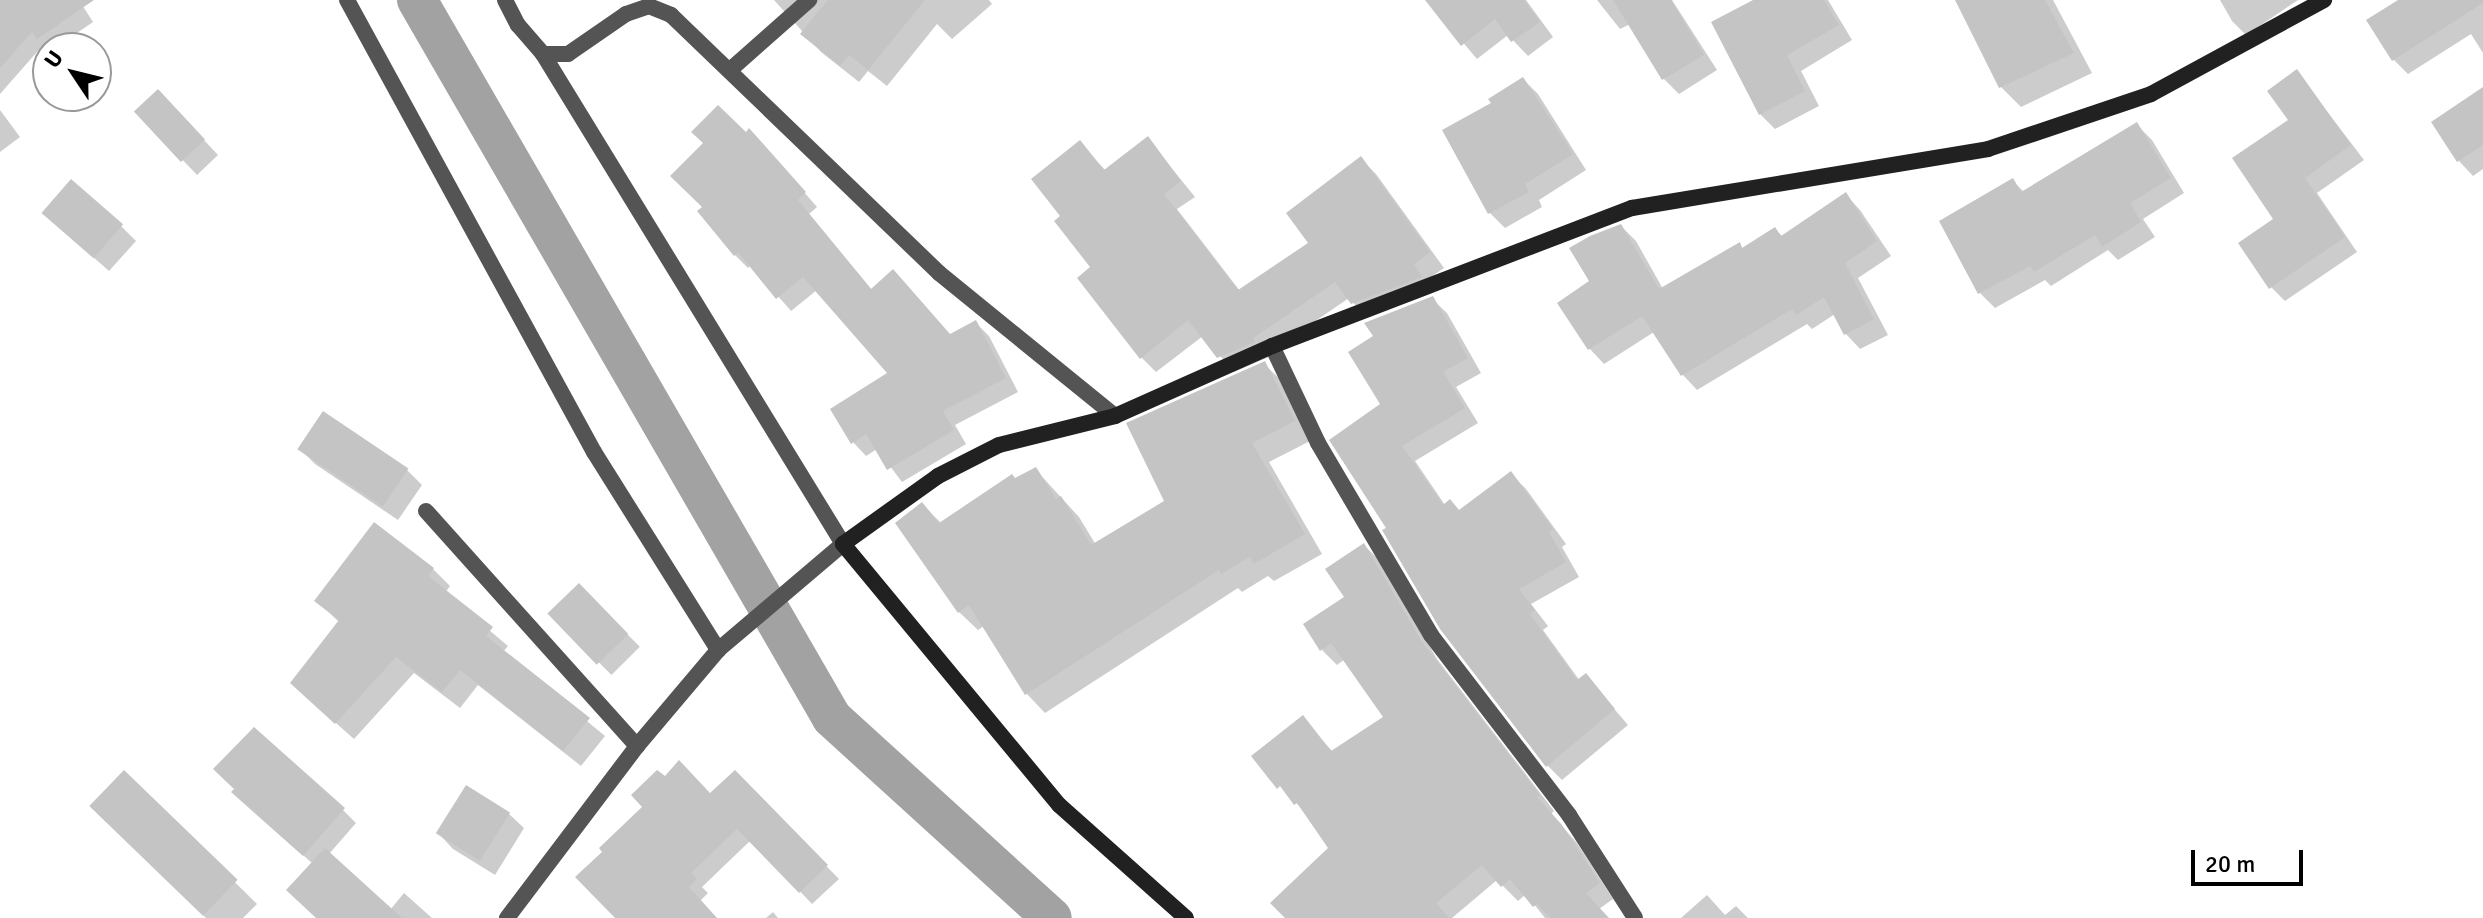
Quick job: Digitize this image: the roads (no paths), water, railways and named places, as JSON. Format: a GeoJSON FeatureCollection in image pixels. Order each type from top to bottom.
{"type":"FeatureCollection","features":[{"type":"Feature","properties":{"kind":"street"},"geometry":{"type":"LineString","coordinates":[[347,0],[594,452],[718,650]]}},
{"type":"Feature","properties":{"kind":"street"},"geometry":{"type":"LineString","coordinates":[[505,0],[518,25],[543,54],[843,544],[1059,805],[1186,918]]}},
{"type":"Feature","properties":{"kind":"street"},"geometry":{"type":"LineString","coordinates":[[730,70],[809,0]]}},
{"type":"Feature","properties":{"kind":"street"},"geometry":{"type":"LineString","coordinates":[[507,918],[637,746],[718,650],[843,544],[938,476],[999,445],[1115,416],[1272,346],[1632,208],[1988,149],[2151,94],[2324,0]]}},
{"type":"Feature","properties":{"kind":"street"},"geometry":{"type":"LineString","coordinates":[[543,54],[568,54],[626,14],[649,6],[671,15],[939,273],[1115,416]]}},
{"type":"Feature","properties":{"kind":"street"},"geometry":{"type":"LineString","coordinates":[[1272,346],[1318,443],[1431,635],[1569,815],[1635,918]]}},
{"type":"Feature","properties":{"kind":"street"},"geometry":{"type":"LineString","coordinates":[[426,511],[637,746]]}},
{"type":"Feature","properties":{"kind":"waterway"},"geometry":{"type":"LineString","coordinates":[[417,0],[832,718],[1052,918]]}}]}
